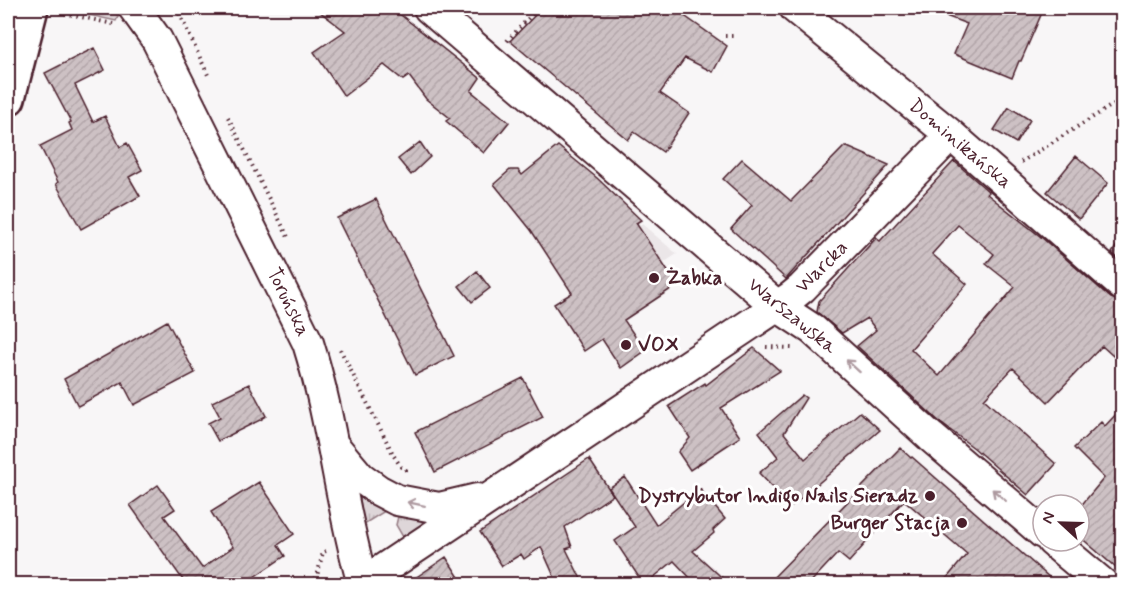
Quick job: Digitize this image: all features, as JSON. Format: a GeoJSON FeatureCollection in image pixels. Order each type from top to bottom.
{"type":"FeatureCollection","features":[{"type":"Feature","properties":{"kind":"main road"},"geometry":{"type":"LineString","coordinates":[[8,98],[44,9]]}},
{"type":"Feature","properties":{"kind":"street","name":"Toruńska"},"geometry":{"type":"LineString","coordinates":[[152,8],[157,40],[308,343],[320,382],[350,540],[362,584]]}},
{"type":"Feature","properties":{"kind":"street","name":"Warszawska"},"geometry":{"type":"LineString","coordinates":[[429,8],[777,306],[812,328],[1031,523]]}},
{"type":"Feature","properties":{"kind":"street","name":"Dominikańska"},"geometry":{"type":"LineString","coordinates":[[795,8],[951,135],[1122,285]]}},
{"type":"Feature","properties":{"kind":"street","name":"Toruńska"},"geometry":{"type":"LineString","coordinates":[[126,16],[157,40]]}},
{"type":"Feature","properties":{"kind":"street","name":"Warcka"},"geometry":{"type":"LineString","coordinates":[[362,584],[802,288],[951,135]]}},
{"type":"Feature","properties":{"kind":"street","name":"Warcka"},"geometry":{"type":"LineString","coordinates":[[334,447],[360,477],[397,500],[440,508],[494,495]]}},
{"type":"Feature","properties":{"kind":"street"},"geometry":{"type":"LineString","coordinates":[[1066,553],[1103,585]]}},
{"type":"Feature","properties":{"kind":"path"},"geometry":{"type":"LineString","coordinates":[[490,60],[538,8]]}},
{"type":"Feature","properties":{"kind":"path"},"geometry":{"type":"LineString","coordinates":[[44,9],[126,16]]}},
{"type":"Feature","properties":{"kind":"path"},"geometry":{"type":"LineString","coordinates":[[725,36],[734,36]]}},
{"type":"Feature","properties":{"kind":"path"},"geometry":{"type":"LineString","coordinates":[[1016,165],[1122,99]]}},
{"type":"Feature","properties":{"kind":"path"},"geometry":{"type":"LineString","coordinates":[[757,346],[801,349],[793,343]]}},
{"type":"Feature","properties":{"kind":"shaded area"},"geometry":{"type":"Polygon","coordinates":[[[642,224],[677,254],[623,290],[638,228],[642,224]]]}},
{"type":"Feature","properties":{"kind":"green space"},"geometry":{"type":"Polygon","coordinates":[[[58,8],[113,8],[118,17],[116,21],[58,8]]]}},
{"type":"Feature","properties":{"kind":"green space"},"geometry":{"type":"Polygon","coordinates":[[[362,495],[388,509],[364,524],[360,500],[362,495]]]}},
{"type":"Feature","properties":{"kind":"green space"},"geometry":{"type":"Polygon","coordinates":[[[400,508],[424,518],[421,526],[403,537],[396,525],[400,508]]]}},
{"type":"Feature","properties":{"kind":"building"},"geometry":{"type":"Polygon","coordinates":[[[315,8],[392,8],[480,78],[471,91],[509,122],[484,153],[446,121],[450,118],[426,99],[409,76],[403,80],[384,65],[344,96],[314,52],[345,31],[315,8]]]}},
{"type":"Feature","properties":{"kind":"building"},"geometry":{"type":"Polygon","coordinates":[[[542,8],[673,8],[727,46],[713,72],[685,58],[660,93],[689,113],[663,152],[634,132],[628,140],[510,41],[542,8]]]}},
{"type":"Feature","properties":{"kind":"building"},"geometry":{"type":"Polygon","coordinates":[[[927,8],[1044,8],[1012,78],[954,54],[967,24],[927,8]]]}},
{"type":"Feature","properties":{"kind":"building"},"geometry":{"type":"Polygon","coordinates":[[[94,48],[105,70],[75,85],[93,122],[105,116],[120,147],[127,143],[142,170],[129,177],[140,196],[81,229],[56,184],[58,182],[40,146],[72,130],[69,123],[71,122],[45,73],[94,48]]]}},
{"type":"Feature","properties":{"kind":"building"},"geometry":{"type":"Polygon","coordinates":[[[1009,107],[1030,120],[1016,143],[994,130],[1009,107]]]}},
{"type":"Feature","properties":{"kind":"building"},"geometry":{"type":"Polygon","coordinates":[[[420,142],[430,157],[411,175],[398,159],[420,142]]]}},
{"type":"Feature","properties":{"kind":"building"},"geometry":{"type":"Polygon","coordinates":[[[558,146],[597,178],[641,220],[636,223],[677,285],[624,320],[645,351],[621,368],[602,339],[584,351],[554,304],[572,293],[531,230],[494,184],[510,170],[518,170],[522,175],[558,146]]]}},
{"type":"Feature","properties":{"kind":"building"},"geometry":{"type":"Polygon","coordinates":[[[845,146],[889,165],[786,279],[731,229],[752,205],[723,179],[742,159],[791,201],[845,146]]]}},
{"type":"Feature","properties":{"kind":"building"},"geometry":{"type":"Polygon","coordinates":[[[1076,156],[1108,183],[1079,219],[1047,192],[1076,156]]]}},
{"type":"Feature","properties":{"kind":"building"},"geometry":{"type":"Polygon","coordinates":[[[954,161],[989,192],[987,194],[1111,298],[1122,302],[1122,364],[1102,346],[1048,402],[1013,368],[984,399],[1056,464],[1028,495],[974,448],[942,424],[857,346],[876,330],[867,318],[842,333],[817,312],[819,301],[876,238],[880,241],[954,161]],[[958,225],[932,254],[967,284],[911,349],[939,376],[1015,287],[986,264],[994,254],[958,225]]]}},
{"type":"Feature","properties":{"kind":"building"},"geometry":{"type":"Polygon","coordinates":[[[376,199],[454,356],[415,375],[337,218],[376,199]]]}},
{"type":"Feature","properties":{"kind":"building"},"geometry":{"type":"Polygon","coordinates":[[[1122,237],[1122,262],[1112,253],[1122,237]]]}},
{"type":"Feature","properties":{"kind":"building"},"geometry":{"type":"Polygon","coordinates":[[[477,271],[490,288],[472,302],[459,286],[477,271]]]}},
{"type":"Feature","properties":{"kind":"building"},"geometry":{"type":"Polygon","coordinates":[[[167,321],[195,373],[134,405],[122,382],[78,406],[64,379],[167,321]]]}},
{"type":"Feature","properties":{"kind":"building"},"geometry":{"type":"Polygon","coordinates":[[[754,348],[780,371],[721,408],[740,437],[690,470],[678,452],[690,438],[669,406],[705,383],[706,385],[754,348]]]}},
{"type":"Feature","properties":{"kind":"building"},"geometry":{"type":"Polygon","coordinates":[[[523,378],[543,417],[435,472],[415,432],[523,378]]]}},
{"type":"Feature","properties":{"kind":"building"},"geometry":{"type":"Polygon","coordinates":[[[249,384],[266,416],[218,441],[208,423],[220,417],[212,402],[249,384]]]}},
{"type":"Feature","properties":{"kind":"building"},"geometry":{"type":"Polygon","coordinates":[[[802,395],[806,398],[784,433],[805,459],[860,412],[880,430],[791,507],[759,473],[778,457],[759,432],[802,395]]]}},
{"type":"Feature","properties":{"kind":"building"},"geometry":{"type":"Polygon","coordinates":[[[1122,408],[1122,573],[1091,546],[1091,494],[1104,478],[1074,448],[1101,422],[1105,426],[1122,408]]]}},
{"type":"Feature","properties":{"kind":"building"},"geometry":{"type":"Polygon","coordinates":[[[900,448],[1058,585],[941,585],[967,554],[904,500],[849,562],[838,553],[808,585],[766,585],[900,448]]]}},
{"type":"Feature","properties":{"kind":"building"},"geometry":{"type":"Polygon","coordinates":[[[589,459],[613,495],[565,527],[572,547],[566,549],[584,585],[558,585],[541,547],[524,559],[521,554],[502,566],[480,532],[589,459]]]}},
{"type":"Feature","properties":{"kind":"building"},"geometry":{"type":"Polygon","coordinates":[[[625,477],[656,525],[700,489],[725,519],[713,530],[714,533],[693,551],[730,585],[697,585],[674,561],[644,585],[615,541],[635,527],[609,488],[625,477]]]}},
{"type":"Feature","properties":{"kind":"building"},"geometry":{"type":"Polygon","coordinates":[[[259,482],[294,534],[278,545],[285,556],[242,585],[176,585],[183,580],[130,505],[158,485],[175,509],[164,516],[202,568],[233,547],[211,512],[259,482]]]}},
{"type":"Feature","properties":{"kind":"building"},"geometry":{"type":"Polygon","coordinates":[[[446,557],[464,585],[405,585],[446,557]]]}},
{"type":"Feature","properties":{"kind":"place","name":"Żabka"},"geometry":{"type":"Point","coordinates":[654,278]}},
{"type":"Feature","properties":{"kind":"place","name":"VOX"},"geometry":{"type":"Point","coordinates":[626,345]}},
{"type":"Feature","properties":{"kind":"place","name":"Dystrybutor Indigo Nails Sieradz"},"geometry":{"type":"Point","coordinates":[930,496]}},
{"type":"Feature","properties":{"kind":"place","name":"Burger Stacja"},"geometry":{"type":"Point","coordinates":[962,523]}}]}
